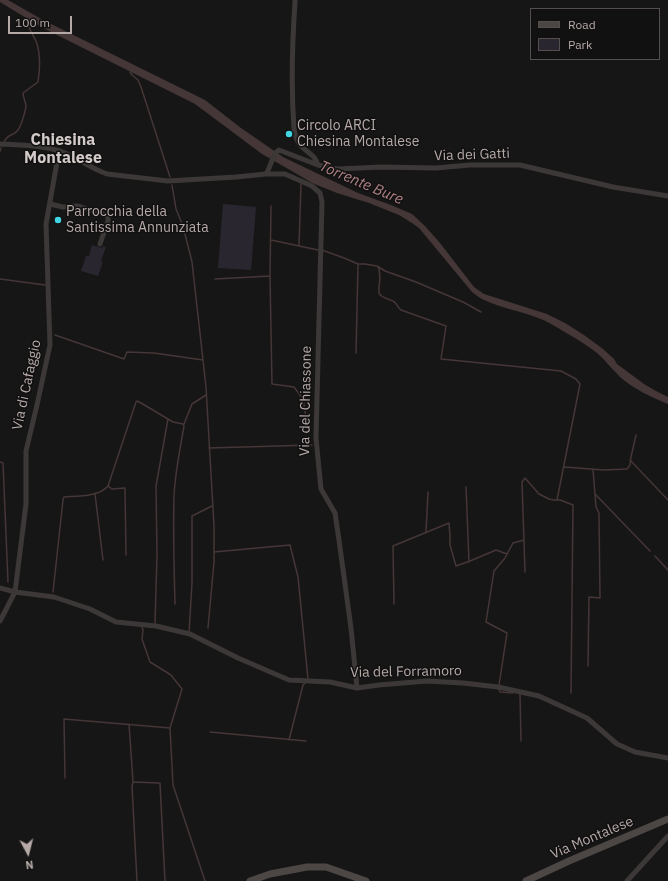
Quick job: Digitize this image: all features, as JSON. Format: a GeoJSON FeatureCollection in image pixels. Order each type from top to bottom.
{"type":"FeatureCollection","features":[{"type":"Feature","properties":{"kind":"main road","name":"Via Montalese"},"geometry":{"type":"LineString","coordinates":[[526,881],[668,819]]}},
{"type":"Feature","properties":{"kind":"main road"},"geometry":{"type":"LineString","coordinates":[[250,881],[270,874],[307,867],[326,867],[366,881]]}},
{"type":"Feature","properties":{"kind":"street"},"geometry":{"type":"LineString","coordinates":[[295,0],[293,74],[293,114],[295,133],[299,145],[316,158],[318,164]]}},
{"type":"Feature","properties":{"kind":"street","name":"Via del Chiassone"},"geometry":{"type":"LineString","coordinates":[[0,144],[28,145],[59,151],[107,174],[164,181],[285,174],[312,186],[320,193],[322,202],[316,438],[317,460],[321,490],[335,513],[351,628],[357,688]]}},
{"type":"Feature","properties":{"kind":"street","name":"Via dei Gatti"},"geometry":{"type":"LineString","coordinates":[[266,174],[270,169],[277,152],[280,150],[330,168],[338,169],[381,167],[436,168],[470,165],[520,166],[613,187],[668,196]]}},
{"type":"Feature","properties":{"kind":"street","name":"Via di Cafaggio"},"geometry":{"type":"LineString","coordinates":[[0,621],[15,592],[26,504],[26,451],[50,345],[46,226],[59,151]]}},
{"type":"Feature","properties":{"kind":"street"},"geometry":{"type":"LineString","coordinates":[[50,204],[63,207],[77,206],[107,215],[108,221],[100,244]]}},
{"type":"Feature","properties":{"kind":"street","name":"Via del Forramoro"},"geometry":{"type":"LineString","coordinates":[[0,588],[15,592],[54,597],[90,609],[116,622],[156,626],[190,634],[238,658],[289,680],[330,682],[357,688],[426,681],[463,682],[498,687],[540,696],[587,718],[617,744],[635,752],[668,758]]}},
{"type":"Feature","properties":{"kind":"street"},"geometry":{"type":"LineString","coordinates":[[627,881],[668,836]]}},
{"type":"Feature","properties":{"kind":"green space"},"geometry":{"type":"Polygon","coordinates":[[[223,204],[256,207],[251,270],[218,268],[223,204]]]}},
{"type":"Feature","properties":{"kind":"green space"},"geometry":{"type":"Polygon","coordinates":[[[92,245],[102,248],[103,246],[106,247],[98,276],[81,271],[86,256],[89,256],[92,245]]]}},
{"type":"Feature","properties":{"kind":"shaded area"},"geometry":{"type":"Polygon","coordinates":[[[0,0],[8,0],[43,20],[205,100],[241,128],[283,157],[358,193],[412,214],[440,243],[474,287],[484,294],[547,314],[565,323],[603,349],[614,359],[617,364],[644,384],[668,397],[668,404],[649,396],[630,385],[620,377],[597,353],[553,325],[536,317],[490,303],[472,292],[419,228],[399,215],[312,183],[262,154],[195,104],[43,28],[0,2],[0,0]]]}},
{"type":"Feature","properties":{"kind":"waterway"},"geometry":{"type":"LineString","coordinates":[[4,142],[7,137],[16,132],[21,125],[26,105],[23,93],[38,82],[40,67],[39,51],[26,18]]}},
{"type":"Feature","properties":{"kind":"waterway"},"geometry":{"type":"LineString","coordinates":[[130,72],[138,80],[141,87],[170,177]]}},
{"type":"Feature","properties":{"kind":"waterway"},"geometry":{"type":"LineString","coordinates":[[299,246],[301,184]]}},
{"type":"Feature","properties":{"kind":"waterway"},"geometry":{"type":"LineString","coordinates":[[172,185],[176,209],[183,226],[192,262],[206,387],[214,526],[214,562],[208,628]]}},
{"type":"Feature","properties":{"kind":"waterway"},"geometry":{"type":"LineString","coordinates":[[271,206],[270,276],[272,384],[294,387],[303,399],[308,430]]}},
{"type":"Feature","properties":{"kind":"waterway"},"geometry":{"type":"LineString","coordinates":[[271,240],[318,250]]}},
{"type":"Feature","properties":{"kind":"waterway"},"geometry":{"type":"LineString","coordinates":[[322,250],[358,264],[377,266],[385,271],[416,282],[463,302],[481,312]]}},
{"type":"Feature","properties":{"kind":"waterway"},"geometry":{"type":"LineString","coordinates":[[356,353],[358,264]]}},
{"type":"Feature","properties":{"kind":"waterway"},"geometry":{"type":"LineString","coordinates":[[378,267],[380,272],[379,293],[381,296],[394,302],[401,310],[446,326],[441,359],[561,371],[576,379],[580,384],[557,500]]}},
{"type":"Feature","properties":{"kind":"waterway"},"geometry":{"type":"LineString","coordinates":[[215,279],[270,276]]}},
{"type":"Feature","properties":{"kind":"waterway"},"geometry":{"type":"LineString","coordinates":[[0,279],[45,285]]}},
{"type":"Feature","properties":{"kind":"waterway"},"geometry":{"type":"LineString","coordinates":[[55,335],[124,359],[127,352],[154,353],[203,360]]}},
{"type":"Feature","properties":{"kind":"waterway"},"geometry":{"type":"LineString","coordinates":[[184,424],[192,404],[206,395]]}},
{"type":"Feature","properties":{"kind":"waterway"},"geometry":{"type":"LineString","coordinates":[[53,592],[64,497],[94,494],[104,490],[108,486],[136,402],[141,403],[173,422],[183,424]]}},
{"type":"Feature","properties":{"kind":"waterway"},"geometry":{"type":"LineString","coordinates":[[155,624],[157,554],[156,486],[168,419]]}},
{"type":"Feature","properties":{"kind":"waterway"},"geometry":{"type":"LineString","coordinates":[[175,604],[174,496],[184,426],[183,424]]}},
{"type":"Feature","properties":{"kind":"waterway"},"geometry":{"type":"LineString","coordinates":[[564,467],[604,470],[627,469],[630,465],[636,435]]}},
{"type":"Feature","properties":{"kind":"waterway"},"geometry":{"type":"LineString","coordinates":[[209,448],[312,445]]}},
{"type":"Feature","properties":{"kind":"waterway"},"geometry":{"type":"LineString","coordinates":[[630,460],[668,500]]}},
{"type":"Feature","properties":{"kind":"waterway"},"geometry":{"type":"LineString","coordinates":[[0,462],[3,463],[8,582]]}},
{"type":"Feature","properties":{"kind":"waterway"},"geometry":{"type":"LineString","coordinates":[[588,666],[589,597],[600,598],[599,513],[596,507],[593,469]]}},
{"type":"Feature","properties":{"kind":"waterway"},"geometry":{"type":"LineString","coordinates":[[525,572],[522,482],[525,478],[539,494],[549,499],[560,500],[573,505],[571,693]]}},
{"type":"Feature","properties":{"kind":"waterway"},"geometry":{"type":"LineString","coordinates":[[108,486],[112,489],[125,488],[126,555]]}},
{"type":"Feature","properties":{"kind":"waterway"},"geometry":{"type":"LineString","coordinates":[[466,487],[469,562]]}},
{"type":"Feature","properties":{"kind":"waterway"},"geometry":{"type":"LineString","coordinates":[[426,532],[428,492]]}},
{"type":"Feature","properties":{"kind":"waterway"},"geometry":{"type":"LineString","coordinates":[[95,494],[103,560]]}},
{"type":"Feature","properties":{"kind":"waterway"},"geometry":{"type":"LineString","coordinates":[[595,494],[650,551]]}},
{"type":"Feature","properties":{"kind":"waterway"},"geometry":{"type":"LineString","coordinates":[[189,633],[192,583],[192,516],[212,506]]}},
{"type":"Feature","properties":{"kind":"waterway"},"geometry":{"type":"LineString","coordinates":[[394,604],[393,546],[449,523],[450,545],[456,566],[496,550],[507,554]]}},
{"type":"Feature","properties":{"kind":"waterway"},"geometry":{"type":"LineString","coordinates":[[499,685],[507,633],[486,622],[494,571],[505,558],[513,543],[524,540]]}},
{"type":"Feature","properties":{"kind":"waterway"},"geometry":{"type":"LineString","coordinates":[[214,552],[290,545],[298,577],[308,679]]}},
{"type":"Feature","properties":{"kind":"waterway"},"geometry":{"type":"LineString","coordinates":[[655,556],[668,570]]}},
{"type":"Feature","properties":{"kind":"waterway"},"geometry":{"type":"LineString","coordinates":[[142,627],[142,639],[150,662],[171,675],[182,689],[170,728],[173,785],[205,881]]}},
{"type":"Feature","properties":{"kind":"waterway"},"geometry":{"type":"LineString","coordinates":[[289,740],[303,685],[306,682]]}},
{"type":"Feature","properties":{"kind":"waterway"},"geometry":{"type":"LineString","coordinates":[[499,689],[500,692],[513,693]]}},
{"type":"Feature","properties":{"kind":"waterway"},"geometry":{"type":"LineString","coordinates":[[520,694],[521,741]]}},
{"type":"Feature","properties":{"kind":"waterway"},"geometry":{"type":"LineString","coordinates":[[65,778],[64,719],[170,728]]}},
{"type":"Feature","properties":{"kind":"waterway"},"geometry":{"type":"LineString","coordinates":[[129,724],[137,881]]}},
{"type":"Feature","properties":{"kind":"waterway"},"geometry":{"type":"LineString","coordinates":[[210,732],[306,741]]}},
{"type":"Feature","properties":{"kind":"waterway"},"geometry":{"type":"LineString","coordinates":[[133,782],[160,783],[165,881]]}},
{"type":"Feature","properties":{"kind":"place","name":"Circolo ARCI Chiesina Montalese"},"geometry":{"type":"Point","coordinates":[289,134]}},
{"type":"Feature","properties":{"kind":"place","name":"Parrocchia della Santissima Annunziata"},"geometry":{"type":"Point","coordinates":[58,220]}},
{"type":"Feature","properties":{"kind":"district","name":"Chiesina Montalese"},"geometry":{"type":"Point","coordinates":[63,149]}},
{"type":"Feature","properties":{"kind":"water label","name":"Torrente Bure"},"geometry":{"type":"Point","coordinates":[361,183]}}]}
